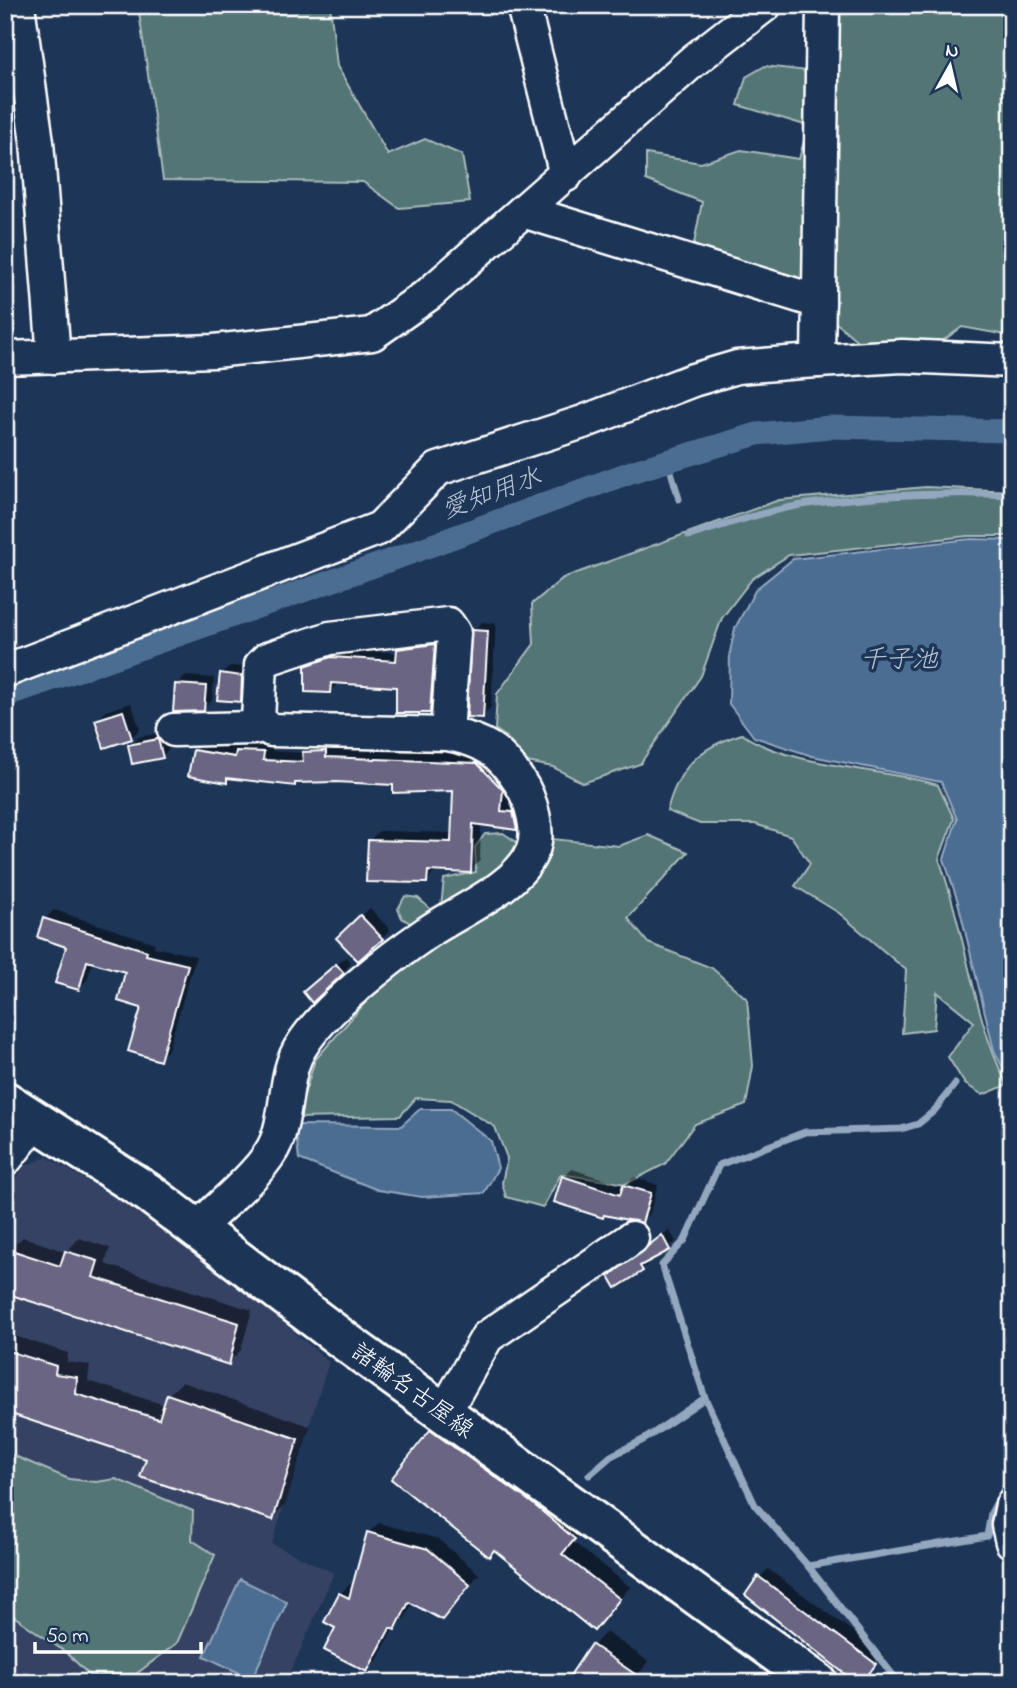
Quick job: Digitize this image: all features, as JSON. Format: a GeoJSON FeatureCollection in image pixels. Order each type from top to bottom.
{"type":"FeatureCollection","features":[{"type":"Feature","properties":{"kind":"main road","name":"諸輪名古屋線"},"geometry":{"type":"LineString","coordinates":[[21,1110],[198,1228],[444,1413],[818,1683]]}},
{"type":"Feature","properties":{"kind":"street"},"geometry":{"type":"LineString","coordinates":[[18,5],[37,142],[54,357]]}},
{"type":"Feature","properties":{"kind":"street"},"geometry":{"type":"LineString","coordinates":[[523,5],[566,176]]}},
{"type":"Feature","properties":{"kind":"street"},"geometry":{"type":"LineString","coordinates":[[818,361],[823,5]]}},
{"type":"Feature","properties":{"kind":"street"},"geometry":{"type":"LineString","coordinates":[[5,358],[214,351],[372,334],[429,294],[566,176],[693,61],[761,7]]}},
{"type":"Feature","properties":{"kind":"street"},"geometry":{"type":"LineString","coordinates":[[523,211],[819,302]]}},
{"type":"Feature","properties":{"kind":"street"},"geometry":{"type":"LineString","coordinates":[[5,671],[380,528],[438,469],[737,367],[902,356],[1012,361]]}},
{"type":"Feature","properties":{"kind":"street"},"geometry":{"type":"LineString","coordinates":[[198,1228],[258,1168],[276,1143],[291,1068],[302,1044],[357,987],[429,931],[511,879],[533,852],[535,825],[523,787],[504,757],[467,737],[447,734],[271,730],[258,720],[261,665],[267,659],[330,638],[448,624],[454,633],[447,734]]}},
{"type":"Feature","properties":{"kind":"street"},"geometry":{"type":"LineString","coordinates":[[174,730],[254,729],[264,725]]}},
{"type":"Feature","properties":{"kind":"street"},"geometry":{"type":"LineString","coordinates":[[5,1160],[21,1110]]}},
{"type":"Feature","properties":{"kind":"street"},"geometry":{"type":"LineString","coordinates":[[444,1413],[486,1337],[632,1238]]}},
{"type":"Feature","properties":{"kind":"street"},"geometry":{"type":"LineString","coordinates":[[1012,1505],[1008,1525],[1012,1542]]}},
{"type":"Feature","properties":{"kind":"shaded area"},"geometry":{"type":"Polygon","coordinates":[[[47,1157],[154,1221],[235,1282],[329,1362],[272,1544],[334,1573],[286,1683],[5,1683],[5,1193],[25,1166],[47,1157]]]}},
{"type":"Feature","properties":{"kind":"green space"},"geometry":{"type":"Polygon","coordinates":[[[138,5],[330,5],[337,66],[388,155],[425,139],[462,155],[470,202],[399,208],[363,182],[163,180],[138,5]]]}},
{"type":"Feature","properties":{"kind":"green space"},"geometry":{"type":"Polygon","coordinates":[[[834,5],[1012,5],[1012,336],[962,327],[930,350],[861,344],[827,315],[693,249],[702,202],[646,180],[646,154],[701,163],[741,150],[799,159],[808,126],[738,105],[746,77],[765,66],[832,74],[834,5]]]}},
{"type":"Feature","properties":{"kind":"green space"},"geometry":{"type":"Polygon","coordinates":[[[926,487],[1012,491],[1012,536],[968,536],[789,555],[752,579],[722,618],[701,676],[640,764],[583,783],[553,767],[527,762],[506,737],[495,729],[497,694],[534,644],[532,604],[563,578],[779,500],[926,487]]]}},
{"type":"Feature","properties":{"kind":"green space"},"geometry":{"type":"Polygon","coordinates":[[[742,734],[784,754],[938,785],[954,819],[939,859],[985,1030],[1007,1085],[983,1095],[965,1084],[948,1057],[974,1022],[937,992],[934,1029],[902,1033],[906,970],[839,913],[795,886],[810,864],[791,836],[755,824],[700,824],[667,811],[677,782],[693,761],[714,745],[742,734]]]}},
{"type":"Feature","properties":{"kind":"green space"},"geometry":{"type":"Polygon","coordinates":[[[503,833],[518,843],[522,856],[506,876],[473,892],[411,936],[413,925],[402,918],[398,909],[405,896],[418,898],[436,914],[441,907],[444,879],[476,872],[475,847],[485,834],[503,833]]]}},
{"type":"Feature","properties":{"kind":"green space"},"geometry":{"type":"Polygon","coordinates":[[[648,835],[688,852],[628,918],[648,943],[712,968],[747,999],[753,1066],[746,1105],[695,1124],[665,1164],[626,1184],[561,1174],[543,1207],[506,1197],[502,1183],[507,1158],[495,1127],[451,1100],[416,1098],[400,1116],[297,1118],[315,1060],[371,996],[437,935],[532,877],[553,839],[619,846],[648,835]]]}},
{"type":"Feature","properties":{"kind":"green space"},"geometry":{"type":"Polygon","coordinates":[[[5,1452],[69,1479],[96,1482],[116,1479],[193,1511],[192,1540],[215,1555],[177,1643],[136,1674],[90,1676],[68,1654],[5,1610],[5,1452]]]}},
{"type":"Feature","properties":{"kind":"water","name":"千子池"},"geometry":{"type":"Polygon","coordinates":[[[971,539],[1012,540],[1012,1087],[994,1050],[958,902],[944,859],[957,819],[941,782],[812,756],[754,737],[729,704],[730,652],[735,628],[756,589],[793,559],[971,539]]]}},
{"type":"Feature","properties":{"kind":"water"},"geometry":{"type":"Polygon","coordinates":[[[420,1109],[451,1109],[491,1141],[498,1168],[484,1193],[422,1197],[378,1190],[299,1159],[295,1125],[401,1126],[420,1109]]]}},
{"type":"Feature","properties":{"kind":"water"},"geometry":{"type":"Polygon","coordinates":[[[240,1579],[287,1602],[252,1679],[204,1656],[240,1579]]]}},
{"type":"Feature","properties":{"kind":"building"},"geometry":{"type":"Polygon","coordinates":[[[471,630],[488,631],[483,718],[467,717],[471,630]]]}},
{"type":"Feature","properties":{"kind":"building"},"geometry":{"type":"Polygon","coordinates":[[[435,644],[430,713],[396,713],[396,687],[331,683],[330,693],[305,692],[305,666],[331,657],[396,661],[397,649],[435,644]]]}},
{"type":"Feature","properties":{"kind":"building"},"geometry":{"type":"Polygon","coordinates":[[[220,673],[242,676],[241,702],[217,700],[220,673]]]}},
{"type":"Feature","properties":{"kind":"building"},"geometry":{"type":"Polygon","coordinates":[[[175,684],[206,686],[204,711],[173,712],[175,684]]]}},
{"type":"Feature","properties":{"kind":"building"},"geometry":{"type":"Polygon","coordinates":[[[123,711],[132,739],[104,748],[95,720],[123,711]]]}},
{"type":"Feature","properties":{"kind":"building"},"geometry":{"type":"Polygon","coordinates":[[[158,739],[163,758],[132,764],[128,745],[158,739]]]}},
{"type":"Feature","properties":{"kind":"building"},"geometry":{"type":"Polygon","coordinates":[[[193,750],[235,757],[236,751],[264,752],[263,760],[303,762],[302,752],[326,751],[326,757],[477,763],[503,790],[501,811],[513,812],[517,830],[473,824],[471,873],[428,871],[427,883],[366,882],[368,840],[451,842],[453,791],[393,793],[393,785],[336,782],[295,783],[295,786],[227,778],[227,783],[188,776],[193,750]]]}},
{"type":"Feature","properties":{"kind":"building"},"geometry":{"type":"Polygon","coordinates":[[[360,915],[383,939],[358,961],[336,938],[360,915]]]}},
{"type":"Feature","properties":{"kind":"building"},"geometry":{"type":"Polygon","coordinates":[[[43,918],[147,951],[146,955],[188,965],[160,1061],[128,1051],[141,1008],[118,1001],[125,972],[87,961],[79,990],[55,983],[66,947],[37,937],[43,918]]]}},
{"type":"Feature","properties":{"kind":"building"},"geometry":{"type":"Polygon","coordinates":[[[336,964],[344,973],[312,1003],[303,992],[336,964]]]}},
{"type":"Feature","properties":{"kind":"building"},"geometry":{"type":"Polygon","coordinates":[[[562,1176],[620,1195],[623,1185],[651,1193],[642,1223],[604,1215],[603,1218],[554,1202],[562,1176]]]}},
{"type":"Feature","properties":{"kind":"building"},"geometry":{"type":"Polygon","coordinates":[[[662,1235],[670,1250],[640,1266],[643,1271],[616,1288],[609,1276],[662,1235]]]}},
{"type":"Feature","properties":{"kind":"building"},"geometry":{"type":"Polygon","coordinates":[[[5,1248],[60,1266],[65,1251],[98,1261],[93,1277],[239,1323],[229,1365],[5,1293],[5,1248]]]}},
{"type":"Feature","properties":{"kind":"building"},"geometry":{"type":"Polygon","coordinates":[[[5,1350],[56,1366],[55,1374],[77,1377],[76,1394],[159,1419],[167,1394],[298,1439],[273,1520],[140,1477],[146,1459],[5,1412],[5,1350]]]}},
{"type":"Feature","properties":{"kind":"building"},"geometry":{"type":"Polygon","coordinates":[[[430,1430],[532,1503],[575,1539],[562,1554],[620,1599],[594,1631],[494,1550],[489,1557],[391,1479],[430,1430]]]}},
{"type":"Feature","properties":{"kind":"building"},"geometry":{"type":"Polygon","coordinates":[[[367,1532],[428,1549],[470,1585],[442,1620],[409,1602],[395,1630],[390,1628],[367,1672],[324,1650],[335,1628],[324,1622],[339,1593],[349,1598],[367,1532]]]}},
{"type":"Feature","properties":{"kind":"building"},"geometry":{"type":"Polygon","coordinates":[[[758,1576],[876,1664],[862,1683],[857,1683],[841,1671],[745,1595],[758,1576]]]}},
{"type":"Feature","properties":{"kind":"building"},"geometry":{"type":"Polygon","coordinates":[[[591,1644],[648,1683],[565,1683],[591,1644]]]}},
{"type":"Feature","properties":{"kind":"waterway","name":"愛知用水"},"geometry":{"type":"LineString","coordinates":[[5,696],[634,471],[757,434],[830,427],[1012,431]]}},
{"type":"Feature","properties":{"kind":"waterway"},"geometry":{"type":"LineString","coordinates":[[668,461],[679,499]]}},
{"type":"Feature","properties":{"kind":"waterway"},"geometry":{"type":"LineString","coordinates":[[689,536],[808,504],[910,495],[1012,495]]}},
{"type":"Feature","properties":{"kind":"waterway"},"geometry":{"type":"LineString","coordinates":[[899,1683],[808,1566],[755,1505],[705,1398],[662,1265],[685,1240],[719,1165],[805,1132],[901,1129],[918,1124],[934,1111],[955,1084]]}},
{"type":"Feature","properties":{"kind":"waterway"},"geometry":{"type":"LineString","coordinates":[[589,1475],[611,1456],[645,1439],[705,1398]]}},
{"type":"Feature","properties":{"kind":"waterway"},"geometry":{"type":"LineString","coordinates":[[808,1566],[987,1536],[991,1513],[1012,1474]]}}]}
